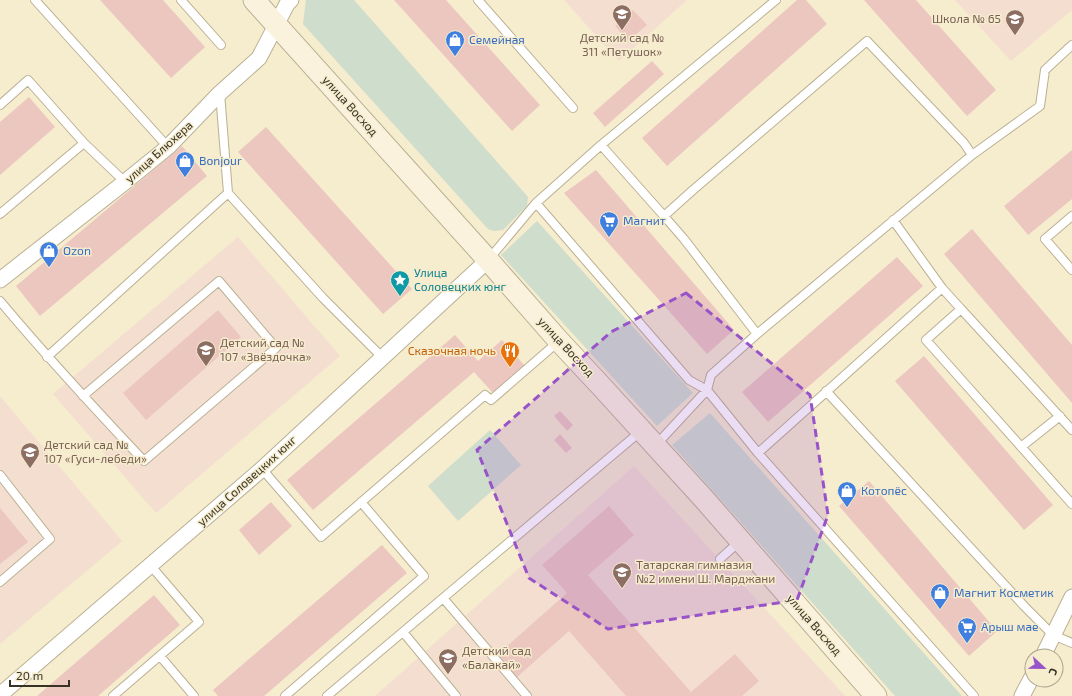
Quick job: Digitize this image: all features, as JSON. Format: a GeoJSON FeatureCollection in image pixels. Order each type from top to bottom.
{"type":"FeatureCollection","features":[{"type":"Feature","properties":{"kind":"street","name":"улица Восход"},"geometry":{"type":"LineString","coordinates":[[254,0],[740,541],[876,696]]}},
{"type":"Feature","properties":{"kind":"street","name":"улица Блюхера"},"geometry":{"type":"LineString","coordinates":[[0,280],[168,147],[220,93],[259,58],[287,4],[291,0]]}},
{"type":"Feature","properties":{"kind":"street","name":"улица Соловецких юнг"},"geometry":{"type":"LineString","coordinates":[[0,695],[262,469],[488,260]]}},
{"type":"Feature","properties":{"kind":"street"},"geometry":{"type":"LineString","coordinates":[[1046,648],[1072,597]]}},
{"type":"Feature","properties":{"kind":"lane"},"geometry":{"type":"LineString","coordinates":[[35,0],[168,147]]}},
{"type":"Feature","properties":{"kind":"lane"},"geometry":{"type":"LineString","coordinates":[[181,0],[221,45]]}},
{"type":"Feature","properties":{"kind":"lane"},"geometry":{"type":"LineString","coordinates":[[478,0],[573,108]]}},
{"type":"Feature","properties":{"kind":"lane"},"geometry":{"type":"LineString","coordinates":[[488,260],[536,203],[601,145],[776,0]]}},
{"type":"Feature","properties":{"kind":"lane"},"geometry":{"type":"LineString","coordinates":[[664,216],[708,176],[867,41],[964,143],[972,155]]}},
{"type":"Feature","properties":{"kind":"lane"},"geometry":{"type":"LineString","coordinates":[[655,446],[707,390],[711,375],[757,334],[972,155],[1040,106],[1045,70],[1072,45]]}},
{"type":"Feature","properties":{"kind":"lane"},"geometry":{"type":"LineString","coordinates":[[0,105],[28,80],[84,143],[125,182]]}},
{"type":"Feature","properties":{"kind":"lane"},"geometry":{"type":"LineString","coordinates":[[220,93],[228,193],[323,298],[383,358]]}},
{"type":"Feature","properties":{"kind":"lane"},"geometry":{"type":"LineString","coordinates":[[0,214],[84,143]]}},
{"type":"Feature","properties":{"kind":"lane"},"geometry":{"type":"LineString","coordinates":[[601,145],[684,239],[757,334]]}},
{"type":"Feature","properties":{"kind":"lane"},"geometry":{"type":"LineString","coordinates":[[47,357],[228,193]]}},
{"type":"Feature","properties":{"kind":"lane"},"geometry":{"type":"LineString","coordinates":[[536,203],[689,380],[707,390],[758,453],[974,696]]}},
{"type":"Feature","properties":{"kind":"lane"},"geometry":{"type":"LineString","coordinates":[[1072,216],[1046,239],[1072,270]]}},
{"type":"Feature","properties":{"kind":"lane"},"geometry":{"type":"LineString","coordinates":[[893,220],[942,288],[1072,430]]}},
{"type":"Feature","properties":{"kind":"lane"},"geometry":{"type":"LineString","coordinates":[[0,301],[47,357],[83,396],[144,461],[276,348],[219,281],[83,396]]}},
{"type":"Feature","properties":{"kind":"lane"},"geometry":{"type":"LineString","coordinates":[[758,453],[942,288]]}},
{"type":"Feature","properties":{"kind":"lane"},"geometry":{"type":"LineString","coordinates":[[961,309],[926,340],[1072,504]]}},
{"type":"Feature","properties":{"kind":"lane"},"geometry":{"type":"LineString","coordinates":[[262,469],[320,537],[485,395],[491,400],[559,341]]}},
{"type":"Feature","properties":{"kind":"lane"},"geometry":{"type":"LineString","coordinates":[[826,392],[1024,607],[1053,635],[1072,643]]}},
{"type":"Feature","properties":{"kind":"lane"},"geometry":{"type":"LineString","coordinates":[[1021,447],[1060,416]]}},
{"type":"Feature","properties":{"kind":"lane"},"geometry":{"type":"LineString","coordinates":[[327,696],[641,431]]}},
{"type":"Feature","properties":{"kind":"lane"},"geometry":{"type":"LineString","coordinates":[[0,475],[50,539],[0,582]]}},
{"type":"Feature","properties":{"kind":"lane"},"geometry":{"type":"LineString","coordinates":[[285,696],[424,576],[361,502]]}},
{"type":"Feature","properties":{"kind":"lane"},"geometry":{"type":"LineString","coordinates":[[720,559],[740,541]]}},
{"type":"Feature","properties":{"kind":"lane"},"geometry":{"type":"LineString","coordinates":[[113,696],[199,622],[151,566]]}},
{"type":"Feature","properties":{"kind":"lane"},"geometry":{"type":"LineString","coordinates":[[443,598],[527,696]]}},
{"type":"Feature","properties":{"kind":"lane"},"geometry":{"type":"LineString","coordinates":[[403,632],[456,696]]}},
{"type":"Feature","properties":{"kind":"lane"},"geometry":{"type":"LineString","coordinates":[[160,656],[194,696]]}},
{"type":"Feature","properties":{"kind":"highlighted area"},"geometry":{"type":"Polygon","coordinates":[[[686,293],[810,395],[828,515],[797,600],[608,629],[529,578],[477,450],[611,332],[686,293]]]}},
{"type":"Feature","properties":{"kind":"shaded area","name":"Детский сад № 311 «Петушок»"},"geometry":{"type":"Polygon","coordinates":[[[564,0],[687,0],[619,61],[564,0]]]}},
{"type":"Feature","properties":{"kind":"shaded area","name":"Школа № 65"},"geometry":{"type":"Polygon","coordinates":[[[955,0],[1072,0],[1072,10],[1011,61],[955,0]]]}},
{"type":"Feature","properties":{"kind":"shaded area","name":"Детский сад № 107 «Звёздочка»"},"geometry":{"type":"Polygon","coordinates":[[[238,237],[340,356],[156,513],[53,394],[238,237]]]}},
{"type":"Feature","properties":{"kind":"shaded area","name":"Детский сад № 107 «Гуси-лебеди»"},"geometry":{"type":"Polygon","coordinates":[[[0,396],[122,541],[0,644],[0,396]]]}},
{"type":"Feature","properties":{"kind":"shaded area","name":"Татарская гимназия №2 имени Ш. Марджани"},"geometry":{"type":"Polygon","coordinates":[[[634,466],[845,696],[375,696],[455,625],[634,466]]]}},
{"type":"Feature","properties":{"kind":"green space"},"geometry":{"type":"Polygon","coordinates":[[[306,0],[354,0],[528,197],[527,206],[503,230],[494,231],[488,229],[303,24],[306,0]]]}},
{"type":"Feature","properties":{"kind":"green space"},"geometry":{"type":"Polygon","coordinates":[[[537,221],[693,393],[657,426],[501,255],[537,221]]]}},
{"type":"Feature","properties":{"kind":"green space"},"geometry":{"type":"Polygon","coordinates":[[[710,413],[962,696],[895,696],[672,445],[710,413]]]}},
{"type":"Feature","properties":{"kind":"green space"},"geometry":{"type":"Polygon","coordinates":[[[490,430],[521,465],[458,521],[428,486],[490,430]]]}},
{"type":"Feature","properties":{"kind":"building"},"geometry":{"type":"Polygon","coordinates":[[[100,0],[163,0],[205,47],[171,78],[100,0]]]}},
{"type":"Feature","properties":{"kind":"building"},"geometry":{"type":"Polygon","coordinates":[[[394,0],[446,0],[540,105],[512,131],[394,0]]]}},
{"type":"Feature","properties":{"kind":"building"},"geometry":{"type":"Polygon","coordinates":[[[797,0],[806,0],[827,24],[667,166],[642,138],[797,0]]]}},
{"type":"Feature","properties":{"kind":"building"},"geometry":{"type":"Polygon","coordinates":[[[864,0],[916,0],[996,90],[967,116],[864,0]]]}},
{"type":"Feature","properties":{"kind":"building"},"geometry":{"type":"Polygon","coordinates":[[[633,10],[647,25],[628,41],[615,26],[633,10]]]}},
{"type":"Feature","properties":{"kind":"building"},"geometry":{"type":"Polygon","coordinates":[[[652,61],[664,74],[605,127],[593,113],[652,61]]]}},
{"type":"Feature","properties":{"kind":"building"},"geometry":{"type":"Polygon","coordinates":[[[29,97],[55,127],[0,175],[0,122],[29,97]]]}},
{"type":"Feature","properties":{"kind":"building"},"geometry":{"type":"Polygon","coordinates":[[[266,127],[412,289],[383,314],[238,152],[266,127]]]}},
{"type":"Feature","properties":{"kind":"building"},"geometry":{"type":"Polygon","coordinates":[[[182,146],[207,176],[40,316],[16,286],[182,146]]]}},
{"type":"Feature","properties":{"kind":"building"},"geometry":{"type":"Polygon","coordinates":[[[1072,150],[1072,199],[1028,235],[1004,206],[1072,150]]]}},
{"type":"Feature","properties":{"kind":"building"},"geometry":{"type":"Polygon","coordinates":[[[596,170],[734,330],[707,354],[564,193],[596,170]]]}},
{"type":"Feature","properties":{"kind":"building"},"geometry":{"type":"Polygon","coordinates":[[[972,229],[1072,345],[1072,403],[944,254],[972,229]]]}},
{"type":"Feature","properties":{"kind":"building"},"geometry":{"type":"Polygon","coordinates":[[[897,257],[923,286],[768,422],[742,392],[897,257]]]}},
{"type":"Feature","properties":{"kind":"building"},"geometry":{"type":"Polygon","coordinates":[[[218,310],[241,337],[146,420],[123,393],[218,310]]]}},
{"type":"Feature","properties":{"kind":"building"},"geometry":{"type":"Polygon","coordinates":[[[455,335],[478,361],[502,340],[525,366],[493,393],[474,372],[313,510],[287,480],[455,335]]]}},
{"type":"Feature","properties":{"kind":"building"},"geometry":{"type":"Polygon","coordinates":[[[924,356],[1053,505],[1024,530],[895,381],[924,356]]]}},
{"type":"Feature","properties":{"kind":"building"},"geometry":{"type":"Polygon","coordinates":[[[560,411],[573,425],[567,431],[554,416],[560,411]]]}},
{"type":"Feature","properties":{"kind":"building"},"geometry":{"type":"Polygon","coordinates":[[[560,434],[572,448],[566,453],[554,440],[560,434]]]}},
{"type":"Feature","properties":{"kind":"building"},"geometry":{"type":"Polygon","coordinates":[[[869,481],[997,631],[969,656],[839,506],[869,481]]]}},
{"type":"Feature","properties":{"kind":"building"},"geometry":{"type":"Polygon","coordinates":[[[271,502],[292,526],[259,555],[239,530],[271,502]]]}},
{"type":"Feature","properties":{"kind":"building"},"geometry":{"type":"Polygon","coordinates":[[[609,506],[634,535],[588,575],[691,692],[735,654],[759,681],[742,696],[626,696],[569,631],[516,678],[496,656],[567,593],[542,565],[609,506]]]}},
{"type":"Feature","properties":{"kind":"building"},"geometry":{"type":"Polygon","coordinates":[[[0,508],[28,542],[0,564],[0,508]]]}},
{"type":"Feature","properties":{"kind":"building"},"geometry":{"type":"Polygon","coordinates":[[[382,545],[407,573],[264,696],[218,696],[213,690],[382,545]]]}},
{"type":"Feature","properties":{"kind":"building"},"geometry":{"type":"Polygon","coordinates":[[[154,595],[180,625],[98,696],[37,696],[154,595]]]}},
{"type":"Feature","properties":{"kind":"place","name":"Детский сад № 311 «Петушок»"},"geometry":{"type":"Point","coordinates":[622,31]}},
{"type":"Feature","properties":{"kind":"place","name":"Школа № 65"},"geometry":{"type":"Point","coordinates":[1015,36]}},
{"type":"Feature","properties":{"kind":"place","name":"Семейная"},"geometry":{"type":"Point","coordinates":[455,57]}},
{"type":"Feature","properties":{"kind":"place","name":"Bonjour"},"geometry":{"type":"Point","coordinates":[185,178]}},
{"type":"Feature","properties":{"kind":"place","name":"Магнит"},"geometry":{"type":"Point","coordinates":[609,238]}},
{"type":"Feature","properties":{"kind":"place","name":"Ozon"},"geometry":{"type":"Point","coordinates":[49,268]}},
{"type":"Feature","properties":{"kind":"place","name":"Улица Соловецких юнг"},"geometry":{"type":"Point","coordinates":[400,297]}},
{"type":"Feature","properties":{"kind":"place","name":"Детский сад № 107 «Звёздочка»"},"geometry":{"type":"Point","coordinates":[206,367]}},
{"type":"Feature","properties":{"kind":"place","name":"Сказочная ночь"},"geometry":{"type":"Point","coordinates":[510,368]}},
{"type":"Feature","properties":{"kind":"place","name":"Детский сад № 107 «Гуси-лебеди»"},"geometry":{"type":"Point","coordinates":[30,469]}},
{"type":"Feature","properties":{"kind":"place","name":"Котопёс"},"geometry":{"type":"Point","coordinates":[847,508]}},
{"type":"Feature","properties":{"kind":"place","name":"Татарская гимназия №2 имени Ш. Марджани"},"geometry":{"type":"Point","coordinates":[622,589]}},
{"type":"Feature","properties":{"kind":"place","name":"Магнит Косметик"},"geometry":{"type":"Point","coordinates":[940,610]}},
{"type":"Feature","properties":{"kind":"place","name":"Арыш мае"},"geometry":{"type":"Point","coordinates":[967,644]}},
{"type":"Feature","properties":{"kind":"place","name":"Детский сад «Балакай»"},"geometry":{"type":"Point","coordinates":[448,675]}}]}
